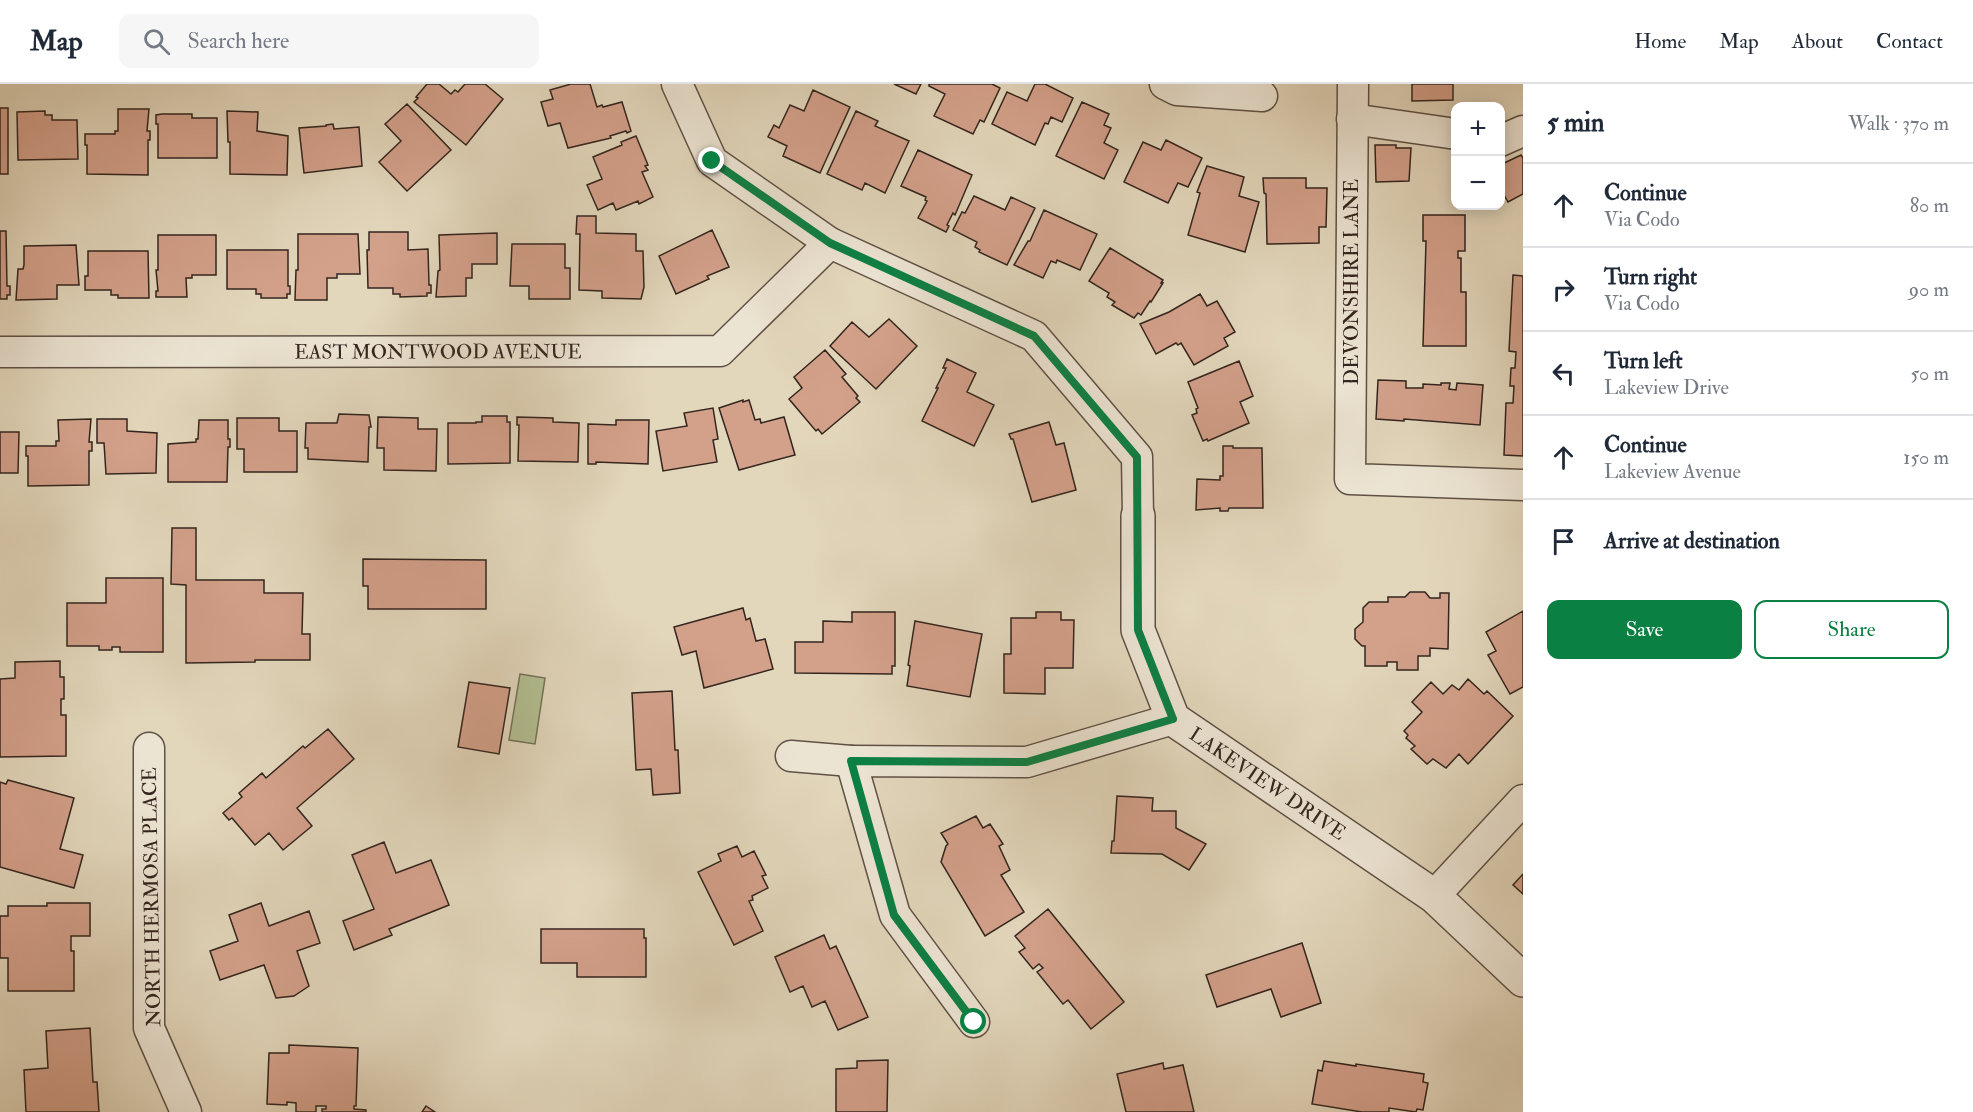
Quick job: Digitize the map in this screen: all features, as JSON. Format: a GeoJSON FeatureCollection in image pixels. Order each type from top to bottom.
{"type":"FeatureCollection","features":[{"type":"Feature","properties":{"kind":"street"},"geometry":{"type":"LineString","coordinates":[[676,84],[712,161],[830,243],[1034,336],[1137,457],[1138,516]]}},
{"type":"Feature","properties":{"kind":"street"},"geometry":{"type":"LineString","coordinates":[[1165,84],[1177,90],[1262,96]]}},
{"type":"Feature","properties":{"kind":"street","name":"DEVONSHIRE LANE"},"geometry":{"type":"LineString","coordinates":[[1353,84],[1350,479],[1523,485]]}},
{"type":"Feature","properties":{"kind":"street"},"geometry":{"type":"LineString","coordinates":[[1352,119],[1451,133]]}},
{"type":"Feature","properties":{"kind":"street"},"geometry":{"type":"LineString","coordinates":[[1505,139],[1523,131]]}},
{"type":"Feature","properties":{"kind":"street","name":"EAST MONTWOOD AVENUE"},"geometry":{"type":"LineString","coordinates":[[0,352],[720,351],[830,243]]}},
{"type":"Feature","properties":{"kind":"street","name":"LAKEVIEW DRIVE"},"geometry":{"type":"LineString","coordinates":[[1138,516],[1138,630],[1173,719],[1434,896],[1523,980]]}},
{"type":"Feature","properties":{"kind":"street"},"geometry":{"type":"LineString","coordinates":[[791,756],[851,761],[1027,762],[1173,719]]}},
{"type":"Feature","properties":{"kind":"street","name":"NORTH HERMOSA PLACE"},"geometry":{"type":"LineString","coordinates":[[150,747],[150,1028],[186,1112]]}},
{"type":"Feature","properties":{"kind":"street"},"geometry":{"type":"LineString","coordinates":[[851,761],[894,915],[974,1022]]}},
{"type":"Feature","properties":{"kind":"street"},"geometry":{"type":"LineString","coordinates":[[1434,896],[1523,800]]}},
{"type":"Feature","properties":{"kind":"green space"},"geometry":{"type":"Polygon","coordinates":[[[520,674],[545,678],[535,744],[509,740],[520,674]]]}},
{"type":"Feature","properties":{"kind":"building"},"geometry":{"type":"Polygon","coordinates":[[[427,84],[439,84],[451,94],[455,90],[458,92],[465,84],[485,84],[503,99],[466,145],[414,102],[427,84]]]}},
{"type":"Feature","properties":{"kind":"building"},"geometry":{"type":"Polygon","coordinates":[[[571,84],[590,84],[597,107],[622,102],[631,131],[568,148],[560,123],[548,126],[541,102],[553,99],[550,90],[571,84]]]}},
{"type":"Feature","properties":{"kind":"building"},"geometry":{"type":"Polygon","coordinates":[[[894,84],[921,84],[916,94],[894,84]]]}},
{"type":"Feature","properties":{"kind":"building"},"geometry":{"type":"Polygon","coordinates":[[[929,84],[992,84],[1000,88],[984,122],[980,120],[973,134],[934,116],[945,94],[929,84]]]}},
{"type":"Feature","properties":{"kind":"building"},"geometry":{"type":"Polygon","coordinates":[[[1035,84],[1045,84],[1073,98],[1062,122],[1051,117],[1048,124],[1045,123],[1035,145],[992,124],[1007,92],[1027,101],[1035,84]]]}},
{"type":"Feature","properties":{"kind":"building"},"geometry":{"type":"Polygon","coordinates":[[[1412,84],[1453,84],[1453,100],[1412,101],[1412,84]]]}},
{"type":"Feature","properties":{"kind":"building"},"geometry":{"type":"Polygon","coordinates":[[[813,90],[850,107],[820,173],[783,156],[787,146],[768,137],[774,125],[779,128],[790,105],[804,111],[813,90]]]}},
{"type":"Feature","properties":{"kind":"building"},"geometry":{"type":"Polygon","coordinates":[[[1082,102],[1109,114],[1104,125],[1111,128],[1104,143],[1118,150],[1104,179],[1056,156],[1082,102]]]}},
{"type":"Feature","properties":{"kind":"building"},"geometry":{"type":"Polygon","coordinates":[[[407,104],[451,150],[407,191],[379,162],[401,141],[385,124],[407,104]]]}},
{"type":"Feature","properties":{"kind":"building"},"geometry":{"type":"Polygon","coordinates":[[[0,108],[8,108],[8,174],[0,174],[0,108]]]}},
{"type":"Feature","properties":{"kind":"building"},"geometry":{"type":"Polygon","coordinates":[[[118,109],[149,109],[148,175],[87,174],[85,134],[115,134],[115,131],[118,131],[118,109]]]}},
{"type":"Feature","properties":{"kind":"building"},"geometry":{"type":"Polygon","coordinates":[[[45,111],[45,115],[52,115],[52,120],[77,120],[78,159],[18,160],[17,112],[45,111]]]}},
{"type":"Feature","properties":{"kind":"building"},"geometry":{"type":"Polygon","coordinates":[[[227,111],[258,112],[257,131],[288,136],[287,175],[230,174],[227,111]]]}},
{"type":"Feature","properties":{"kind":"building"},"geometry":{"type":"Polygon","coordinates":[[[856,111],[878,121],[875,126],[909,141],[885,193],[865,183],[862,190],[827,174],[856,111]]]}},
{"type":"Feature","properties":{"kind":"building"},"geometry":{"type":"Polygon","coordinates":[[[192,114],[192,118],[217,118],[217,158],[158,158],[156,115],[192,114]]]}},
{"type":"Feature","properties":{"kind":"building"},"geometry":{"type":"Polygon","coordinates":[[[333,124],[334,129],[359,127],[362,166],[304,173],[299,128],[333,124]]]}},
{"type":"Feature","properties":{"kind":"building"},"geometry":{"type":"Polygon","coordinates":[[[636,136],[648,165],[645,166],[648,170],[642,172],[653,197],[639,204],[638,201],[616,210],[613,203],[598,210],[587,185],[602,179],[593,157],[622,145],[621,142],[636,136]]]}},
{"type":"Feature","properties":{"kind":"building"},"geometry":{"type":"Polygon","coordinates":[[[1166,140],[1202,158],[1188,187],[1178,183],[1168,203],[1124,182],[1143,142],[1161,150],[1166,140]]]}},
{"type":"Feature","properties":{"kind":"building"},"geometry":{"type":"Polygon","coordinates":[[[1375,145],[1411,148],[1409,181],[1376,182],[1375,145]]]}},
{"type":"Feature","properties":{"kind":"building"},"geometry":{"type":"Polygon","coordinates":[[[918,150],[972,175],[955,215],[953,213],[947,225],[949,226],[946,232],[918,218],[927,201],[926,197],[901,186],[918,150]]]}},
{"type":"Feature","properties":{"kind":"building"},"geometry":{"type":"Polygon","coordinates":[[[1521,155],[1523,158],[1523,194],[1508,202],[1505,197],[1505,163],[1521,155]]]}},
{"type":"Feature","properties":{"kind":"building"},"geometry":{"type":"Polygon","coordinates":[[[1207,166],[1244,177],[1239,196],[1259,202],[1245,252],[1188,235],[1200,193],[1197,192],[1207,166]]]}},
{"type":"Feature","properties":{"kind":"building"},"geometry":{"type":"Polygon","coordinates":[[[1263,178],[1306,178],[1306,188],[1327,188],[1326,227],[1319,227],[1319,243],[1267,244],[1266,194],[1263,178]]]}},
{"type":"Feature","properties":{"kind":"building"},"geometry":{"type":"Polygon","coordinates":[[[974,196],[1005,210],[1011,197],[1035,208],[1007,265],[979,252],[980,250],[975,247],[977,242],[953,230],[962,212],[965,213],[974,196]]]}},
{"type":"Feature","properties":{"kind":"building"},"geometry":{"type":"Polygon","coordinates":[[[1044,210],[1097,234],[1080,270],[1057,260],[1056,263],[1051,261],[1043,278],[1014,265],[1030,241],[1044,210]]]}},
{"type":"Feature","properties":{"kind":"building"},"geometry":{"type":"Polygon","coordinates":[[[1423,215],[1465,215],[1465,251],[1458,251],[1458,258],[1461,258],[1461,292],[1466,292],[1466,346],[1423,346],[1426,241],[1423,241],[1423,215]]]}},
{"type":"Feature","properties":{"kind":"building"},"geometry":{"type":"Polygon","coordinates":[[[577,216],[596,216],[596,233],[636,234],[636,251],[643,251],[644,287],[641,299],[602,298],[602,291],[579,290],[580,234],[576,234],[577,216]]]}},
{"type":"Feature","properties":{"kind":"building"},"geometry":{"type":"Polygon","coordinates":[[[712,230],[729,267],[707,276],[709,279],[676,294],[659,256],[712,230]]]}},
{"type":"Feature","properties":{"kind":"building"},"geometry":{"type":"Polygon","coordinates":[[[0,231],[6,231],[7,286],[10,286],[10,295],[7,295],[7,299],[0,299],[0,231]]]}},
{"type":"Feature","properties":{"kind":"building"},"geometry":{"type":"Polygon","coordinates":[[[369,232],[408,232],[408,250],[428,249],[431,293],[427,293],[427,296],[400,297],[400,294],[393,294],[393,288],[368,288],[369,232]]]}},
{"type":"Feature","properties":{"kind":"building"},"geometry":{"type":"Polygon","coordinates":[[[497,233],[497,264],[472,264],[472,278],[466,278],[466,296],[436,297],[438,271],[440,270],[439,235],[497,233]]]}},
{"type":"Feature","properties":{"kind":"building"},"geometry":{"type":"Polygon","coordinates":[[[298,234],[358,234],[360,274],[337,274],[337,278],[327,278],[327,300],[295,300],[298,234]]]}},
{"type":"Feature","properties":{"kind":"building"},"geometry":{"type":"Polygon","coordinates":[[[158,235],[216,235],[216,275],[192,275],[192,278],[186,278],[187,297],[156,297],[156,291],[158,291],[156,270],[158,270],[158,235]]]}},
{"type":"Feature","properties":{"kind":"building"},"geometry":{"type":"Polygon","coordinates":[[[512,244],[565,244],[565,268],[570,268],[570,299],[529,299],[529,286],[510,286],[512,244]]]}},
{"type":"Feature","properties":{"kind":"building"},"geometry":{"type":"Polygon","coordinates":[[[76,245],[79,285],[57,285],[57,299],[16,300],[18,269],[23,269],[24,265],[24,246],[76,245]]]}},
{"type":"Feature","properties":{"kind":"building"},"geometry":{"type":"Polygon","coordinates":[[[1110,248],[1163,280],[1151,302],[1141,315],[1138,313],[1134,318],[1112,305],[1115,302],[1107,297],[1109,293],[1089,281],[1110,248]]]}},
{"type":"Feature","properties":{"kind":"building"},"geometry":{"type":"Polygon","coordinates":[[[227,250],[288,250],[290,294],[287,294],[287,298],[261,298],[261,294],[256,294],[256,289],[227,289],[227,250]]]}},
{"type":"Feature","properties":{"kind":"building"},"geometry":{"type":"Polygon","coordinates":[[[88,251],[148,251],[149,298],[118,298],[118,295],[111,295],[111,290],[85,290],[85,276],[88,276],[88,251]]]}},
{"type":"Feature","properties":{"kind":"building"},"geometry":{"type":"Polygon","coordinates":[[[1513,275],[1523,276],[1523,456],[1504,455],[1506,403],[1513,403],[1514,386],[1510,386],[1511,368],[1515,368],[1516,352],[1509,351],[1513,275]]]}},
{"type":"Feature","properties":{"kind":"building"},"geometry":{"type":"Polygon","coordinates":[[[1200,294],[1207,306],[1217,301],[1235,332],[1224,338],[1228,346],[1194,365],[1181,343],[1178,345],[1176,343],[1156,354],[1140,324],[1169,312],[1200,294]]]}},
{"type":"Feature","properties":{"kind":"building"},"geometry":{"type":"Polygon","coordinates":[[[889,319],[917,346],[876,389],[830,346],[852,322],[869,337],[889,319]]]}},
{"type":"Feature","properties":{"kind":"building"},"geometry":{"type":"Polygon","coordinates":[[[825,350],[846,374],[842,377],[858,396],[856,398],[860,402],[822,434],[818,429],[816,431],[789,399],[802,388],[794,377],[825,350]]]}},
{"type":"Feature","properties":{"kind":"building"},"geometry":{"type":"Polygon","coordinates":[[[947,359],[976,373],[967,392],[994,405],[974,446],[922,421],[938,388],[936,388],[946,368],[943,368],[947,359]]]}},
{"type":"Feature","properties":{"kind":"building"},"geometry":{"type":"Polygon","coordinates":[[[1239,361],[1253,396],[1240,402],[1249,423],[1208,441],[1207,439],[1203,441],[1192,415],[1197,413],[1198,408],[1188,382],[1239,361]]]}},
{"type":"Feature","properties":{"kind":"building"},"geometry":{"type":"Polygon","coordinates":[[[1378,380],[1406,381],[1406,388],[1423,388],[1423,384],[1450,383],[1449,389],[1456,390],[1457,383],[1483,385],[1480,425],[1376,419],[1378,380]]]}},
{"type":"Feature","properties":{"kind":"building"},"geometry":{"type":"Polygon","coordinates":[[[743,400],[743,402],[749,400],[755,420],[760,419],[761,423],[784,417],[795,455],[739,470],[719,408],[743,400]]]}},
{"type":"Feature","properties":{"kind":"building"},"geometry":{"type":"Polygon","coordinates":[[[713,408],[718,439],[713,440],[717,462],[663,471],[656,431],[687,426],[684,413],[713,408]]]}},
{"type":"Feature","properties":{"kind":"building"},"geometry":{"type":"Polygon","coordinates":[[[339,414],[369,415],[371,427],[369,427],[368,462],[308,459],[308,448],[305,448],[306,423],[337,423],[339,414]]]}},
{"type":"Feature","properties":{"kind":"building"},"geometry":{"type":"Polygon","coordinates":[[[482,416],[507,416],[507,422],[510,422],[510,463],[448,464],[448,423],[482,422],[482,416]]]}},
{"type":"Feature","properties":{"kind":"building"},"geometry":{"type":"Polygon","coordinates":[[[378,417],[418,418],[418,429],[437,429],[436,471],[384,470],[384,448],[377,448],[378,417]]]}},
{"type":"Feature","properties":{"kind":"building"},"geometry":{"type":"Polygon","coordinates":[[[517,417],[553,418],[553,422],[579,423],[578,462],[518,461],[519,425],[517,425],[517,417]]]}},
{"type":"Feature","properties":{"kind":"building"},"geometry":{"type":"Polygon","coordinates":[[[237,418],[279,418],[279,431],[297,431],[297,472],[244,472],[244,449],[237,449],[237,418]]]}},
{"type":"Feature","properties":{"kind":"building"},"geometry":{"type":"Polygon","coordinates":[[[91,419],[89,442],[92,442],[92,451],[89,451],[89,485],[28,486],[26,446],[56,446],[56,441],[59,441],[58,420],[91,419]]]}},
{"type":"Feature","properties":{"kind":"building"},"geometry":{"type":"Polygon","coordinates":[[[97,419],[127,419],[127,431],[157,433],[156,473],[106,474],[104,443],[97,443],[97,419]]]}},
{"type":"Feature","properties":{"kind":"building"},"geometry":{"type":"Polygon","coordinates":[[[199,420],[228,420],[230,447],[228,447],[227,482],[168,482],[168,444],[196,442],[199,420]]]}},
{"type":"Feature","properties":{"kind":"building"},"geometry":{"type":"Polygon","coordinates":[[[616,420],[649,420],[648,464],[596,462],[596,464],[588,464],[588,424],[616,425],[616,420]]]}},
{"type":"Feature","properties":{"kind":"building"},"geometry":{"type":"Polygon","coordinates":[[[1049,422],[1056,445],[1064,443],[1076,490],[1032,502],[1013,439],[1009,434],[1049,422]]]}},
{"type":"Feature","properties":{"kind":"building"},"geometry":{"type":"Polygon","coordinates":[[[0,432],[19,432],[18,473],[0,473],[0,432]]]}},
{"type":"Feature","properties":{"kind":"building"},"geometry":{"type":"Polygon","coordinates":[[[1223,446],[1262,448],[1263,508],[1229,508],[1228,511],[1220,511],[1220,508],[1196,510],[1197,479],[1220,480],[1220,476],[1223,476],[1223,446]]]}},
{"type":"Feature","properties":{"kind":"building"},"geometry":{"type":"Polygon","coordinates":[[[172,528],[196,528],[196,580],[264,580],[264,593],[303,593],[302,634],[310,634],[310,660],[186,663],[186,585],[171,584],[172,528]]]}},
{"type":"Feature","properties":{"kind":"building"},"geometry":{"type":"Polygon","coordinates":[[[363,559],[486,560],[486,609],[368,609],[368,586],[363,586],[363,559]]]}},
{"type":"Feature","properties":{"kind":"building"},"geometry":{"type":"Polygon","coordinates":[[[106,578],[163,578],[163,652],[120,652],[120,647],[112,647],[112,650],[99,650],[99,646],[67,646],[67,603],[106,603],[106,578]]]}},
{"type":"Feature","properties":{"kind":"building"},"geometry":{"type":"Polygon","coordinates":[[[1410,592],[1425,592],[1430,598],[1440,598],[1440,593],[1449,593],[1448,649],[1430,648],[1430,656],[1418,656],[1418,670],[1397,670],[1397,662],[1387,662],[1387,666],[1365,666],[1365,646],[1355,639],[1355,629],[1363,622],[1363,608],[1369,602],[1388,602],[1388,597],[1405,597],[1410,592]]]}},
{"type":"Feature","properties":{"kind":"building"},"geometry":{"type":"Polygon","coordinates":[[[743,608],[746,620],[750,618],[756,641],[765,639],[773,669],[704,688],[696,651],[682,655],[674,627],[743,608]]]}},
{"type":"Feature","properties":{"kind":"building"},"geometry":{"type":"Polygon","coordinates":[[[1523,611],[1523,687],[1510,694],[1488,655],[1496,651],[1486,632],[1523,611]]]}},
{"type":"Feature","properties":{"kind":"building"},"geometry":{"type":"Polygon","coordinates":[[[852,612],[895,612],[895,666],[892,666],[892,674],[795,673],[795,642],[823,642],[823,621],[852,622],[852,612]]]}},
{"type":"Feature","properties":{"kind":"building"},"geometry":{"type":"Polygon","coordinates":[[[1036,612],[1061,612],[1061,620],[1074,620],[1073,668],[1045,668],[1045,694],[1004,693],[1004,654],[1011,654],[1011,618],[1036,618],[1036,612]]]}},
{"type":"Feature","properties":{"kind":"building"},"geometry":{"type":"Polygon","coordinates":[[[915,621],[982,634],[970,697],[907,686],[915,621]]]}},
{"type":"Feature","properties":{"kind":"building"},"geometry":{"type":"Polygon","coordinates":[[[60,661],[60,677],[64,677],[61,715],[66,715],[66,756],[0,757],[0,679],[15,678],[15,662],[60,661]]]}},
{"type":"Feature","properties":{"kind":"building"},"geometry":{"type":"Polygon","coordinates":[[[1468,679],[1484,694],[1487,691],[1513,716],[1468,764],[1459,754],[1446,768],[1433,759],[1427,764],[1411,749],[1415,746],[1406,738],[1408,735],[1404,731],[1422,712],[1412,702],[1431,682],[1443,694],[1452,685],[1459,690],[1468,679]]]}},
{"type":"Feature","properties":{"kind":"building"},"geometry":{"type":"Polygon","coordinates":[[[469,682],[510,688],[499,754],[458,747],[469,682]]]}},
{"type":"Feature","properties":{"kind":"building"},"geometry":{"type":"Polygon","coordinates":[[[672,691],[680,793],[653,795],[651,769],[636,770],[632,693],[672,691]]]}},
{"type":"Feature","properties":{"kind":"building"},"geometry":{"type":"Polygon","coordinates":[[[328,729],[354,759],[297,808],[312,826],[283,850],[269,833],[255,845],[232,818],[229,820],[223,813],[242,797],[239,793],[262,773],[266,778],[303,746],[305,748],[328,729]]]}},
{"type":"Feature","properties":{"kind":"building"},"geometry":{"type":"Polygon","coordinates":[[[8,780],[74,798],[60,849],[83,855],[74,888],[0,867],[0,782],[6,784],[8,780]]]}},
{"type":"Feature","properties":{"kind":"building"},"geometry":{"type":"Polygon","coordinates":[[[1117,796],[1153,798],[1152,811],[1176,811],[1176,828],[1206,844],[1189,870],[1162,854],[1111,853],[1117,796]]]}},
{"type":"Feature","properties":{"kind":"building"},"geometry":{"type":"Polygon","coordinates":[[[976,816],[983,828],[990,824],[1003,844],[999,846],[1010,870],[1001,875],[1024,912],[985,936],[941,862],[948,844],[941,833],[976,816]]]}},
{"type":"Feature","properties":{"kind":"building"},"geometry":{"type":"Polygon","coordinates":[[[384,842],[396,873],[431,860],[449,905],[389,929],[392,935],[354,950],[343,921],[374,909],[352,855],[384,842]]]}},
{"type":"Feature","properties":{"kind":"building"},"geometry":{"type":"Polygon","coordinates":[[[737,846],[742,857],[754,851],[766,875],[762,876],[768,888],[752,896],[753,900],[749,901],[763,931],[734,945],[698,872],[721,861],[718,854],[737,846]]]}},
{"type":"Feature","properties":{"kind":"building"},"geometry":{"type":"Polygon","coordinates":[[[1523,874],[1523,894],[1513,885],[1523,874]]]}},
{"type":"Feature","properties":{"kind":"building"},"geometry":{"type":"Polygon","coordinates":[[[47,903],[90,903],[90,936],[71,936],[71,951],[74,951],[74,991],[8,991],[8,958],[0,958],[0,916],[8,916],[8,906],[47,906],[47,903]]]}},
{"type":"Feature","properties":{"kind":"building"},"geometry":{"type":"Polygon","coordinates":[[[261,903],[269,926],[309,911],[320,943],[297,951],[309,986],[294,996],[276,998],[264,965],[220,980],[210,951],[238,941],[229,915],[261,903]]]}},
{"type":"Feature","properties":{"kind":"building"},"geometry":{"type":"Polygon","coordinates":[[[1048,909],[1124,1002],[1091,1029],[1068,1000],[1063,1004],[1037,972],[1043,968],[1039,964],[1033,969],[1019,952],[1025,948],[1015,936],[1048,909]]]}},
{"type":"Feature","properties":{"kind":"building"},"geometry":{"type":"Polygon","coordinates":[[[541,929],[644,929],[646,977],[577,977],[577,963],[541,963],[541,929]]]}},
{"type":"Feature","properties":{"kind":"building"},"geometry":{"type":"Polygon","coordinates":[[[824,935],[830,949],[836,946],[868,1017],[838,1030],[825,1001],[812,1007],[803,986],[790,992],[775,957],[824,935]]]}},
{"type":"Feature","properties":{"kind":"building"},"geometry":{"type":"Polygon","coordinates":[[[1302,943],[1321,1003],[1281,1017],[1271,989],[1217,1007],[1206,975],[1302,943]]]}},
{"type":"Feature","properties":{"kind":"building"},"geometry":{"type":"Polygon","coordinates":[[[90,1028],[93,1082],[97,1082],[99,1112],[26,1112],[24,1070],[48,1068],[46,1031],[90,1028]]]}},
{"type":"Feature","properties":{"kind":"building"},"geometry":{"type":"Polygon","coordinates":[[[289,1045],[358,1048],[354,1109],[366,1110],[366,1112],[322,1112],[326,1106],[316,1106],[316,1112],[296,1112],[296,1103],[267,1104],[269,1053],[289,1053],[289,1045]]]}},
{"type":"Feature","properties":{"kind":"building"},"geometry":{"type":"Polygon","coordinates":[[[888,1060],[887,1112],[836,1112],[836,1069],[857,1068],[857,1061],[888,1060]]]}},
{"type":"Feature","properties":{"kind":"building"},"geometry":{"type":"Polygon","coordinates":[[[1324,1061],[1424,1074],[1423,1082],[1428,1083],[1423,1110],[1417,1109],[1416,1112],[1389,1108],[1389,1112],[1362,1112],[1312,1104],[1318,1070],[1322,1071],[1324,1061]]]}},
{"type":"Feature","properties":{"kind":"building"},"geometry":{"type":"Polygon","coordinates":[[[1163,1063],[1164,1069],[1183,1065],[1194,1112],[1126,1112],[1117,1074],[1163,1063]]]}},
{"type":"Feature","properties":{"kind":"building"},"geometry":{"type":"Polygon","coordinates":[[[426,1106],[435,1112],[422,1112],[426,1106]]]}},
{"type":"Feature","properties":{"kind":"route"},"geometry":{"type":"LineString","coordinates":[[712,161],[830,243],[1034,336],[1137,457],[1138,630],[1173,719],[1027,762],[851,761],[894,915],[974,1022]]}}]}
